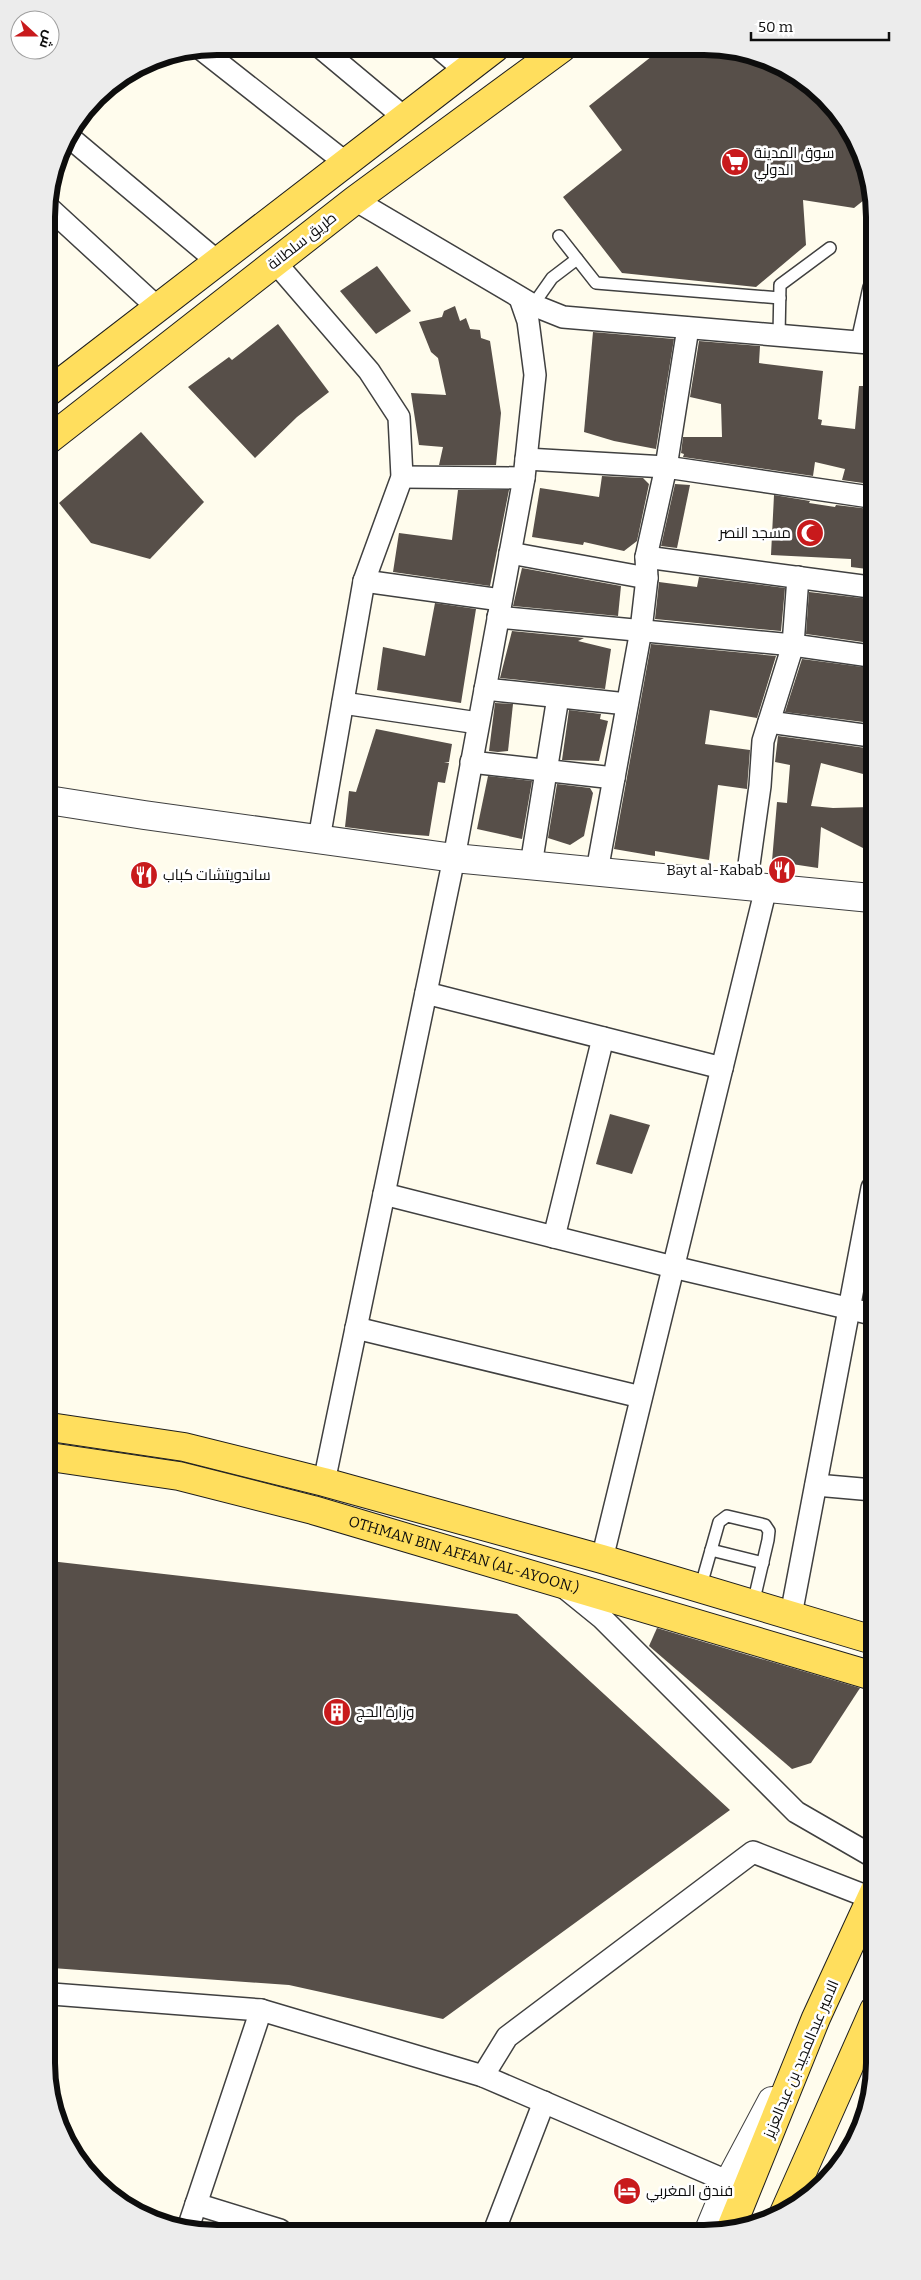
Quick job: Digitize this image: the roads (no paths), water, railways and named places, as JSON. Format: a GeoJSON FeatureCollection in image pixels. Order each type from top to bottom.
{"type":"FeatureCollection","features":[{"type":"Feature","properties":{"kind":"main road"},"geometry":{"type":"LineString","coordinates":[[55,387],[486,55]]}},
{"type":"Feature","properties":{"kind":"main road","name":"طريق سلطانة"},"geometry":{"type":"LineString","coordinates":[[55,435],[355,200],[552,55]]}},
{"type":"Feature","properties":{"kind":"main road","name":"OTHMAN BIN AFFAN (AL-AYOON.)"},"geometry":{"type":"LineString","coordinates":[[55,1428],[184,1447],[324,1482],[866,1635]]}},
{"type":"Feature","properties":{"kind":"main road","name":"OTHMAN BIN AFFAN (AL-AYOON.)"},"geometry":{"type":"LineString","coordinates":[[55,1458],[179,1476],[313,1510],[866,1674]]}},
{"type":"Feature","properties":{"kind":"main road","name":"الامير عبدالمجيد بن عبدالعزيز"},"geometry":{"type":"LineString","coordinates":[[733,2222],[816,2018],[866,1910]]}},
{"type":"Feature","properties":{"kind":"main road"},"geometry":{"type":"LineString","coordinates":[[790,2200],[866,2028]]}},
{"type":"Feature","properties":{"kind":"street"},"geometry":{"type":"LineString","coordinates":[[209,55],[346,164]]}},
{"type":"Feature","properties":{"kind":"street"},"geometry":{"type":"LineString","coordinates":[[330,55],[405,118]]}},
{"type":"Feature","properties":{"kind":"street"},"geometry":{"type":"LineString","coordinates":[[448,55],[466,71]]}},
{"type":"Feature","properties":{"kind":"street"},"geometry":{"type":"LineString","coordinates":[[74,141],[218,262]]}},
{"type":"Feature","properties":{"kind":"street"},"geometry":{"type":"LineString","coordinates":[[355,200],[526,302],[563,317],[863,342]]}},
{"type":"Feature","properties":{"kind":"street"},"geometry":{"type":"LineString","coordinates":[[55,213],[158,308]]}},
{"type":"Feature","properties":{"kind":"street"},"geometry":{"type":"LineString","coordinates":[[275,262],[369,371],[399,417],[402,477],[364,581],[319,839]]}},
{"type":"Feature","properties":{"kind":"street"},"geometry":{"type":"LineString","coordinates":[[324,1482],[454,858],[525,469],[535,375],[526,302]]}},
{"type":"Feature","properties":{"kind":"street"},"geometry":{"type":"LineString","coordinates":[[597,871],[641,630],[646,567],[666,467],[688,328]]}},
{"type":"Feature","properties":{"kind":"street"},"geometry":{"type":"LineString","coordinates":[[402,477],[525,469],[666,467],[866,496]]}},
{"type":"Feature","properties":{"kind":"street"},"geometry":{"type":"LineString","coordinates":[[510,553],[646,567],[798,577],[866,586]]}},
{"type":"Feature","properties":{"kind":"street"},"geometry":{"type":"LineString","coordinates":[[602,1559],[722,1068],[756,887],[763,741],[792,646],[798,577]]}},
{"type":"Feature","properties":{"kind":"street"},"geometry":{"type":"LineString","coordinates":[[364,581],[500,608],[641,630],[866,655]]}},
{"type":"Feature","properties":{"kind":"street"},"geometry":{"type":"LineString","coordinates":[[485,689],[627,704]]}},
{"type":"Feature","properties":{"kind":"street"},"geometry":{"type":"LineString","coordinates":[[531,865],[558,696]]}},
{"type":"Feature","properties":{"kind":"street"},"geometry":{"type":"LineString","coordinates":[[343,703],[478,723]]}},
{"type":"Feature","properties":{"kind":"street"},"geometry":{"type":"LineString","coordinates":[[769,722],[866,735]]}},
{"type":"Feature","properties":{"kind":"street"},"geometry":{"type":"LineString","coordinates":[[471,762],[614,778]]}},
{"type":"Feature","properties":{"kind":"street"},"geometry":{"type":"LineString","coordinates":[[55,801],[454,858],[866,898]]}},
{"type":"Feature","properties":{"kind":"street"},"geometry":{"type":"LineString","coordinates":[[426,993],[722,1068]]}},
{"type":"Feature","properties":{"kind":"street"},"geometry":{"type":"LineString","coordinates":[[554,1237],[603,1038]]}},
{"type":"Feature","properties":{"kind":"street"},"geometry":{"type":"LineString","coordinates":[[384,1194],[673,1267],[866,1312]]}},
{"type":"Feature","properties":{"kind":"street"},"geometry":{"type":"LineString","coordinates":[[791,1615],[866,1221]]}},
{"type":"Feature","properties":{"kind":"street"},"geometry":{"type":"LineString","coordinates":[[356,1328],[641,1397]]}},
{"type":"Feature","properties":{"kind":"street"},"geometry":{"type":"LineString","coordinates":[[816,1484],[866,1489]]}},
{"type":"Feature","properties":{"kind":"street"},"geometry":{"type":"LineString","coordinates":[[559,1583],[602,1618],[796,1812],[866,1852]]}},
{"type":"Feature","properties":{"kind":"street"},"geometry":{"type":"LineString","coordinates":[[483,2076],[507,2037],[753,1852],[866,1892]]}},
{"type":"Feature","properties":{"kind":"street"},"geometry":{"type":"LineString","coordinates":[[55,1994],[261,2010],[483,2076],[729,2182]]}},
{"type":"Feature","properties":{"kind":"street"},"geometry":{"type":"LineString","coordinates":[[190,2223],[261,2010]]}},
{"type":"Feature","properties":{"kind":"street"},"geometry":{"type":"LineString","coordinates":[[711,2225],[729,2182],[816,2018]]}},
{"type":"Feature","properties":{"kind":"street"},"geometry":{"type":"LineString","coordinates":[[498,2225],[544,2102]]}},
{"type":"Feature","properties":{"kind":"street"},"geometry":{"type":"LineString","coordinates":[[196,2204],[264,2225]]}},
{"type":"Feature","properties":{"kind":"lane"},"geometry":{"type":"LineString","coordinates":[[559,236],[596,283],[780,298]]}},
{"type":"Feature","properties":{"kind":"lane"},"geometry":{"type":"LineString","coordinates":[[780,336],[780,285],[830,248]]}},
{"type":"Feature","properties":{"kind":"lane"},"geometry":{"type":"LineString","coordinates":[[526,302],[552,278],[577,259]]}},
{"type":"Feature","properties":{"kind":"lane"},"geometry":{"type":"LineString","coordinates":[[863,342],[866,315]]}},
{"type":"Feature","properties":{"kind":"lane"},"geometry":{"type":"LineString","coordinates":[[700,1589],[719,1522],[727,1516],[764,1525],[769,1531],[753,1604]]}},
{"type":"Feature","properties":{"kind":"lane"},"geometry":{"type":"LineString","coordinates":[[711,1550],[763,1563]]}},
{"type":"Feature","properties":{"kind":"place","name":"سوق المدينة الدولي"},"geometry":{"type":"Point","coordinates":[735,162]}},
{"type":"Feature","properties":{"kind":"place","name":"مسجد النصر"},"geometry":{"type":"Point","coordinates":[810,533]}},
{"type":"Feature","properties":{"kind":"place","name":"Bayt al-Kabab"},"geometry":{"type":"Point","coordinates":[782,870]}},
{"type":"Feature","properties":{"kind":"place","name":"ساندويتشات كباب"},"geometry":{"type":"Point","coordinates":[144,875]}},
{"type":"Feature","properties":{"kind":"place","name":"وزارة الحج"},"geometry":{"type":"Point","coordinates":[337,1712]}},
{"type":"Feature","properties":{"kind":"place","name":"فندق المغربي"},"geometry":{"type":"Point","coordinates":[627,2191]}}]}
